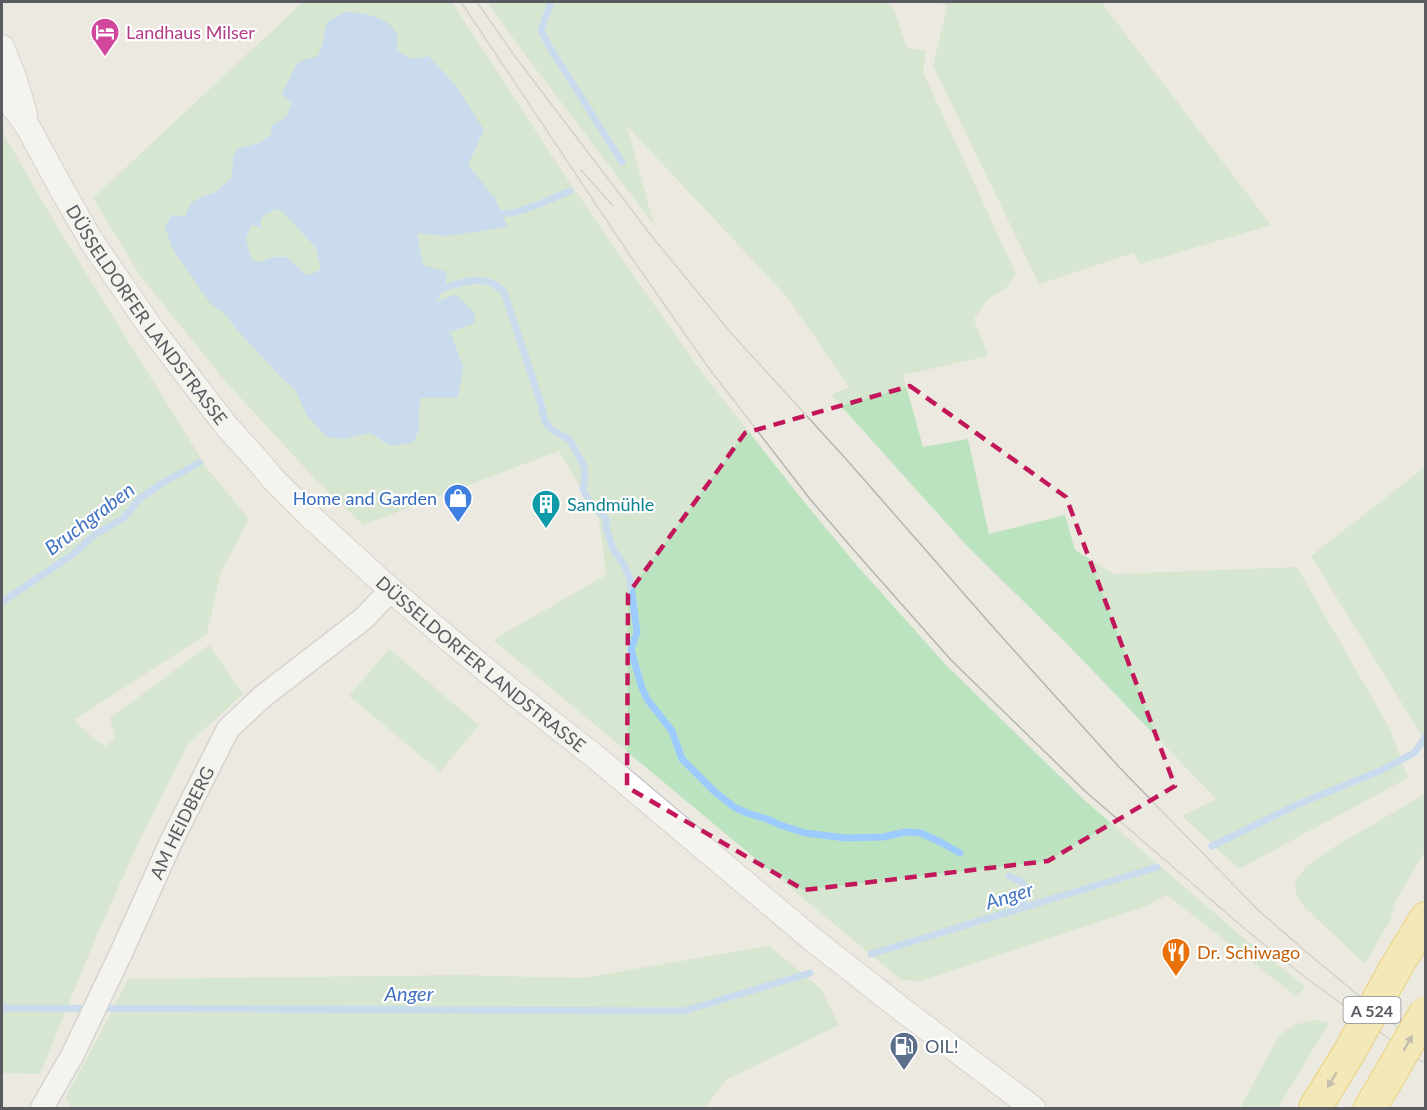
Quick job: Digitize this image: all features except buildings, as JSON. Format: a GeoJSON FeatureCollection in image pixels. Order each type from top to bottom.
{"type":"FeatureCollection","features":[{"type":"Feature","properties":{"kind":"highway","name":"A 524"},"geometry":{"type":"LineString","coordinates":[[1315,1108],[1425,918]]}},
{"type":"Feature","properties":{"kind":"highway","name":"A 524"},"geometry":{"type":"LineString","coordinates":[[1370,1108],[1425,1012]]}},
{"type":"Feature","properties":{"kind":"main road","name":"DÜSSELDORFER LANDSTRASSE"},"geometry":{"type":"LineString","coordinates":[[2,47],[14,77],[28,127]]}},
{"type":"Feature","properties":{"kind":"main road","name":"DÜSSELDORFER LANDSTRASSE"},"geometry":{"type":"LineString","coordinates":[[2,91],[28,127],[92,242],[152,328],[228,428],[296,502],[391,590],[505,686],[598,759],[812,939],[1033,1108]]}},
{"type":"Feature","properties":{"kind":"street","name":"AM HEIDBERG"},"geometry":{"type":"LineString","coordinates":[[42,1108],[86,1028],[171,842],[228,729],[262,697],[363,620],[391,590]]}},
{"type":"Feature","properties":{"kind":"highlighted area"},"geometry":{"type":"Polygon","coordinates":[[[910,386],[1066,497],[1175,786],[1048,861],[804,890],[627,787],[628,594],[745,433],[910,386]]]}},
{"type":"Feature","properties":{"kind":"green space"},"geometry":{"type":"Polygon","coordinates":[[[303,2],[452,2],[554,159],[704,375],[854,562],[945,664],[1082,798],[1241,936],[1306,987],[1296,996],[1167,895],[1144,907],[920,981],[901,980],[493,640],[606,575],[599,520],[559,451],[363,525],[314,478],[226,382],[141,277],[93,198],[303,2]]]}},
{"type":"Feature","properties":{"kind":"green space"},"geometry":{"type":"Polygon","coordinates":[[[487,2],[881,2],[893,6],[907,48],[926,51],[923,72],[1016,274],[1006,288],[988,299],[974,319],[988,356],[903,375],[923,447],[968,439],[989,534],[1065,515],[1075,550],[1114,574],[1297,567],[1390,729],[1408,778],[1239,869],[1182,816],[1216,799],[1068,645],[965,544],[831,395],[849,387],[787,297],[627,126],[654,225],[487,2]]]}},
{"type":"Feature","properties":{"kind":"green space"},"geometry":{"type":"Polygon","coordinates":[[[937,2],[1101,2],[1271,225],[1140,264],[1134,253],[1039,284],[933,66],[947,6],[937,2]]]}},
{"type":"Feature","properties":{"kind":"green space"},"geometry":{"type":"Polygon","coordinates":[[[2,131],[55,223],[207,468],[249,519],[221,572],[207,634],[74,720],[105,746],[115,738],[110,718],[209,645],[243,694],[188,744],[142,835],[96,937],[40,1074],[2,1073],[2,131]]]}},
{"type":"Feature","properties":{"kind":"green space"},"geometry":{"type":"Polygon","coordinates":[[[1425,467],[1425,741],[1311,556],[1425,467]]]}},
{"type":"Feature","properties":{"kind":"green space"},"geometry":{"type":"Polygon","coordinates":[[[389,649],[479,725],[440,772],[349,696],[389,649]]]}},
{"type":"Feature","properties":{"kind":"green space"},"geometry":{"type":"Polygon","coordinates":[[[1425,794],[1425,851],[1395,902],[1391,919],[1365,964],[1304,907],[1296,894],[1295,881],[1304,869],[1329,850],[1425,794]]]}},
{"type":"Feature","properties":{"kind":"green space"},"geometry":{"type":"Polygon","coordinates":[[[769,946],[821,989],[839,1025],[726,1080],[705,1108],[72,1108],[65,1098],[128,979],[461,975],[582,978],[769,946]]]}},
{"type":"Feature","properties":{"kind":"green space"},"geometry":{"type":"Polygon","coordinates":[[[1314,1020],[1329,1023],[1278,1108],[1240,1108],[1279,1036],[1294,1025],[1314,1020]]]}},
{"type":"Feature","properties":{"kind":"water"},"geometry":{"type":"Polygon","coordinates":[[[345,12],[359,13],[382,20],[394,29],[397,35],[397,50],[411,59],[429,56],[456,86],[484,130],[468,165],[495,198],[508,227],[447,236],[417,233],[423,265],[447,272],[445,288],[436,302],[456,294],[474,313],[475,323],[450,332],[463,366],[458,398],[421,398],[419,430],[413,443],[390,446],[370,433],[344,439],[327,437],[307,416],[296,391],[236,329],[226,315],[210,303],[172,248],[165,226],[172,215],[185,217],[191,203],[216,192],[232,177],[233,156],[237,149],[259,143],[271,135],[271,126],[286,117],[292,104],[282,94],[296,65],[300,61],[318,56],[327,22],[345,12]],[[277,209],[264,215],[260,223],[263,228],[252,225],[246,238],[251,259],[260,262],[273,257],[287,257],[305,274],[310,275],[321,269],[316,248],[283,212],[277,209]]]}},
{"type":"Feature","properties":{"kind":"waterway"},"geometry":{"type":"LineString","coordinates":[[551,2],[541,31],[622,162]]}},
{"type":"Feature","properties":{"kind":"waterway"},"geometry":{"type":"LineString","coordinates":[[496,213],[512,213],[570,191]]}},
{"type":"Feature","properties":{"kind":"waterway"},"geometry":{"type":"LineString","coordinates":[[438,290],[479,280],[492,283],[504,292],[545,421],[551,429],[570,440],[584,466],[583,490],[593,506],[606,519],[613,549],[630,579],[637,632],[631,650],[647,699],[672,731],[682,759],[714,791],[734,807],[780,825],[805,833],[846,838],[883,837],[905,832],[921,833],[960,853]]}},
{"type":"Feature","properties":{"kind":"waterway","name":"Bruchgraben"},"geometry":{"type":"LineString","coordinates":[[2,602],[72,555],[94,535],[124,518],[139,499],[199,463]]}},
{"type":"Feature","properties":{"kind":"waterway","name":"Anger"},"geometry":{"type":"LineString","coordinates":[[1212,846],[1301,803],[1382,770],[1414,753],[1426,736]]}},
{"type":"Feature","properties":{"kind":"waterway","name":"Anger"},"geometry":{"type":"LineString","coordinates":[[871,954],[1157,867]]}},
{"type":"Feature","properties":{"kind":"waterway"},"geometry":{"type":"LineString","coordinates":[[1009,876],[1020,881],[1027,888],[1026,897],[1018,909]]}},
{"type":"Feature","properties":{"kind":"waterway","name":"Anger"},"geometry":{"type":"LineString","coordinates":[[2,1008],[684,1011],[810,973]]}},
{"type":"Feature","properties":{"kind":"tram line"},"geometry":{"type":"LineString","coordinates":[[461,2],[629,254],[708,367],[810,499],[951,660],[1086,792],[1245,929],[1305,977],[1426,1064]]}},
{"type":"Feature","properties":{"kind":"tram line"},"geometry":{"type":"LineString","coordinates":[[477,2],[514,55],[650,234],[731,333],[1120,768],[1259,911],[1403,1032],[1426,1047]]}},
{"type":"Feature","properties":{"kind":"tram line"},"geometry":{"type":"LineString","coordinates":[[581,170],[613,206]]}},
{"type":"Feature","properties":{"kind":"place","name":"Landhaus Milser"},"geometry":{"type":"Point","coordinates":[105,58]}},
{"type":"Feature","properties":{"kind":"place","name":"Home and Garden"},"geometry":{"type":"Point","coordinates":[458,524]}},
{"type":"Feature","properties":{"kind":"place","name":"Sandmühle"},"geometry":{"type":"Point","coordinates":[546,530]}},
{"type":"Feature","properties":{"kind":"place","name":"Dr. Schiwago"},"geometry":{"type":"Point","coordinates":[1176,978]}},
{"type":"Feature","properties":{"kind":"place","name":"OIL!"},"geometry":{"type":"Point","coordinates":[904,1072]}}]}
